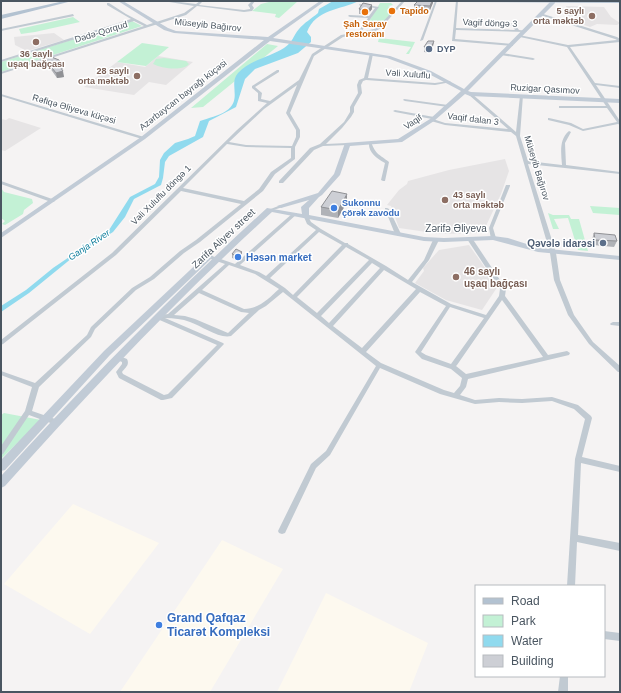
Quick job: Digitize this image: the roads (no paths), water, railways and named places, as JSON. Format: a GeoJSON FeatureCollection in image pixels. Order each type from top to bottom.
{"type":"FeatureCollection","features":[{"type":"Feature","properties":{"kind":"main road"},"geometry":{"type":"LineString","coordinates":[[1,15],[70,1]]}},
{"type":"Feature","properties":{"kind":"main road"},"geometry":{"type":"LineString","coordinates":[[450,1],[620,2]]}},
{"type":"Feature","properties":{"kind":"street","name":"Müseyib Bağırov"},"geometry":{"type":"LineString","coordinates":[[120,1],[157,23],[176,32],[254,38],[391,58],[429,72],[467,92],[518,136],[553,253],[557,280],[571,315],[591,343],[620,370]]}},
{"type":"Feature","properties":{"kind":"street"},"geometry":{"type":"LineString","coordinates":[[164,1],[248,11],[252,9],[250,5],[254,1]]}},
{"type":"Feature","properties":{"kind":"street","name":"Dədə-Qorqud"},"geometry":{"type":"LineString","coordinates":[[1,73],[185,14],[202,1]]}},
{"type":"Feature","properties":{"kind":"street","name":"Azərbaycan bayrağı küçəsi"},"geometry":{"type":"LineString","coordinates":[[1,236],[144,138],[267,41],[323,1]]}},
{"type":"Feature","properties":{"kind":"street"},"geometry":{"type":"LineString","coordinates":[[322,48],[342,36],[375,30],[380,27],[404,1]]}},
{"type":"Feature","properties":{"kind":"street"},"geometry":{"type":"LineString","coordinates":[[421,40],[436,1]]}},
{"type":"Feature","properties":{"kind":"street"},"geometry":{"type":"LineString","coordinates":[[457,1],[453,40],[512,45]]}},
{"type":"Feature","properties":{"kind":"street","name":"Vaqif"},"geometry":{"type":"LineString","coordinates":[[347,144],[400,141],[433,119],[467,92],[553,2]]}},
{"type":"Feature","properties":{"kind":"street"},"geometry":{"type":"LineString","coordinates":[[108,4],[124,15],[147,26]]}},
{"type":"Feature","properties":{"kind":"street"},"geometry":{"type":"LineString","coordinates":[[210,7],[214,4]]}},
{"type":"Feature","properties":{"kind":"street"},"geometry":{"type":"LineString","coordinates":[[359,32],[377,7],[360,5]]}},
{"type":"Feature","properties":{"kind":"street"},"geometry":{"type":"LineString","coordinates":[[124,15],[138,12]]}},
{"type":"Feature","properties":{"kind":"street"},"geometry":{"type":"LineString","coordinates":[[541,14],[576,24],[620,41]]}},
{"type":"Feature","properties":{"kind":"street"},"geometry":{"type":"LineString","coordinates":[[1,30],[73,15]]}},
{"type":"Feature","properties":{"kind":"street"},"geometry":{"type":"LineString","coordinates":[[350,16],[370,18]]}},
{"type":"Feature","properties":{"kind":"street"},"geometry":{"type":"LineString","coordinates":[[1,61],[133,20]]}},
{"type":"Feature","properties":{"kind":"street"},"geometry":{"type":"LineString","coordinates":[[506,22],[514,26],[516,30]]}},
{"type":"Feature","properties":{"kind":"street","name":"Vagif döngə 3"},"geometry":{"type":"LineString","coordinates":[[454,29],[525,31]]}},
{"type":"Feature","properties":{"kind":"street"},"geometry":{"type":"LineString","coordinates":[[520,36],[568,46],[620,41]]}},
{"type":"Feature","properties":{"kind":"street"},"geometry":{"type":"LineString","coordinates":[[549,119],[570,124],[583,130],[620,123],[568,46]]}},
{"type":"Feature","properties":{"kind":"street","name":"Vəli Xuluflu döngə 1"},"geometry":{"type":"LineString","coordinates":[[1,343],[114,254],[226,143],[271,103],[300,81],[313,55],[322,48]]}},
{"type":"Feature","properties":{"kind":"street"},"geometry":{"type":"LineString","coordinates":[[322,145],[348,120],[352,107],[360,93],[359,85],[361,80],[366,79],[371,54]]}},
{"type":"Feature","properties":{"kind":"street"},"geometry":{"type":"LineString","coordinates":[[502,54],[533,59]]}},
{"type":"Feature","properties":{"kind":"street"},"geometry":{"type":"LineString","coordinates":[[271,103],[259,100],[260,93],[253,87],[278,71]]}},
{"type":"Feature","properties":{"kind":"street","name":"Vəli Xuluflu"},"geometry":{"type":"LineString","coordinates":[[366,79],[435,84],[449,82]]}},
{"type":"Feature","properties":{"kind":"street"},"geometry":{"type":"LineString","coordinates":[[1,452],[28,412],[36,386],[89,336],[93,328],[134,289],[152,278],[182,252],[198,241],[261,190],[274,174],[293,158],[292,147],[298,137],[298,130],[288,113],[300,81]]}},
{"type":"Feature","properties":{"kind":"street"},"geometry":{"type":"LineString","coordinates":[[593,84],[620,87]]}},
{"type":"Feature","properties":{"kind":"street","name":"Ruzigar Qasımov"},"geometry":{"type":"LineString","coordinates":[[467,92],[620,101]]}},
{"type":"Feature","properties":{"kind":"street","name":"Rəfiqə Əliyeva küçəsi"},"geometry":{"type":"LineString","coordinates":[[1,95],[144,138]]}},
{"type":"Feature","properties":{"kind":"street"},"geometry":{"type":"LineString","coordinates":[[518,136],[522,96]]}},
{"type":"Feature","properties":{"kind":"street"},"geometry":{"type":"LineString","coordinates":[[405,100],[448,106]]}},
{"type":"Feature","properties":{"kind":"street"},"geometry":{"type":"LineString","coordinates":[[560,107],[609,107]]}},
{"type":"Feature","properties":{"kind":"street","name":"Vaqif dalan 3"},"geometry":{"type":"LineString","coordinates":[[395,111],[433,119],[445,124],[513,131]]}},
{"type":"Feature","properties":{"kind":"street"},"geometry":{"type":"LineString","coordinates":[[564,166],[562,143],[569,132]]}},
{"type":"Feature","properties":{"kind":"street"},"geometry":{"type":"LineString","coordinates":[[226,143],[246,146],[292,147]]}},
{"type":"Feature","properties":{"kind":"street"},"geometry":{"type":"LineString","coordinates":[[370,143],[372,152],[387,162],[384,180]]}},
{"type":"Feature","properties":{"kind":"street"},"geometry":{"type":"LineString","coordinates":[[281,182],[312,149],[322,145],[347,144],[337,174],[320,194],[305,207],[306,216],[309,222],[319,230],[346,244],[419,289],[449,305],[487,317]]}},
{"type":"Feature","properties":{"kind":"street"},"geometry":{"type":"LineString","coordinates":[[526,162],[620,173]]}},
{"type":"Feature","properties":{"kind":"street"},"geometry":{"type":"LineString","coordinates":[[1,182],[53,201]]}},
{"type":"Feature","properties":{"kind":"street"},"geometry":{"type":"LineString","coordinates":[[493,238],[491,228],[508,186]]}},
{"type":"Feature","properties":{"kind":"street"},"geometry":{"type":"LineString","coordinates":[[180,188],[244,203]]}},
{"type":"Feature","properties":{"kind":"street"},"geometry":{"type":"LineString","coordinates":[[270,210],[320,194]]}},
{"type":"Feature","properties":{"kind":"street"},"geometry":{"type":"LineString","coordinates":[[387,209],[398,234]]}},
{"type":"Feature","properties":{"kind":"street","name":"Zərifə Əliyeva"},"geometry":{"type":"LineString","coordinates":[[270,210],[436,240],[493,238],[553,253],[620,258]]}},
{"type":"Feature","properties":{"kind":"street","name":"Zarifa Aliyev street"},"geometry":{"type":"LineString","coordinates":[[1,467],[44,418],[107,353],[213,258],[270,210]]}},
{"type":"Feature","properties":{"kind":"street"},"geometry":{"type":"LineString","coordinates":[[236,266],[295,214]]}},
{"type":"Feature","properties":{"kind":"street"},"geometry":{"type":"LineString","coordinates":[[266,279],[319,230]]}},
{"type":"Feature","properties":{"kind":"street"},"geometry":{"type":"LineString","coordinates":[[453,367],[502,296],[503,289],[470,239]]}},
{"type":"Feature","properties":{"kind":"street"},"geometry":{"type":"LineString","coordinates":[[409,283],[426,260],[436,240]]}},
{"type":"Feature","properties":{"kind":"street"},"geometry":{"type":"LineString","coordinates":[[293,298],[346,244]]}},
{"type":"Feature","properties":{"kind":"street"},"geometry":{"type":"LineString","coordinates":[[213,258],[256,273],[283,289],[379,365],[442,392],[475,402],[552,399],[576,407],[589,418],[578,459],[571,585]]}},
{"type":"Feature","properties":{"kind":"street","name":"Zarifa Aliyev street"},"geometry":{"type":"LineString","coordinates":[[1,483],[117,357],[213,258]]}},
{"type":"Feature","properties":{"kind":"street"},"geometry":{"type":"LineString","coordinates":[[317,317],[372,260]]}},
{"type":"Feature","properties":{"kind":"street"},"geometry":{"type":"LineString","coordinates":[[170,315],[229,263]]}},
{"type":"Feature","properties":{"kind":"street"},"geometry":{"type":"LineString","coordinates":[[328,326],[384,267]]}},
{"type":"Feature","properties":{"kind":"street"},"geometry":{"type":"LineString","coordinates":[[157,317],[170,315],[186,317],[225,335],[229,335],[256,310],[283,289]]}},
{"type":"Feature","properties":{"kind":"street"},"geometry":{"type":"LineString","coordinates":[[363,351],[419,289]]}},
{"type":"Feature","properties":{"kind":"street"},"geometry":{"type":"LineString","coordinates":[[198,290],[243,311],[256,310]]}},
{"type":"Feature","properties":{"kind":"street"},"geometry":{"type":"LineString","coordinates":[[502,296],[546,358]]}},
{"type":"Feature","properties":{"kind":"street"},"geometry":{"type":"LineString","coordinates":[[449,305],[418,352],[424,357],[453,367],[464,377]]}},
{"type":"Feature","properties":{"kind":"street"},"geometry":{"type":"LineString","coordinates":[[117,357],[125,361],[125,364],[119,374],[163,398],[170,396],[221,344],[157,317]]}},
{"type":"Feature","properties":{"kind":"street"},"geometry":{"type":"LineString","coordinates":[[613,324],[620,324]]}},
{"type":"Feature","properties":{"kind":"street"},"geometry":{"type":"LineString","coordinates":[[464,377],[567,353]]}},
{"type":"Feature","properties":{"kind":"street"},"geometry":{"type":"LineString","coordinates":[[282,530],[313,466],[328,453],[379,365]]}},
{"type":"Feature","properties":{"kind":"street"},"geometry":{"type":"LineString","coordinates":[[1,373],[36,386]]}},
{"type":"Feature","properties":{"kind":"street"},"geometry":{"type":"LineString","coordinates":[[455,396],[463,387],[464,377]]}},
{"type":"Feature","properties":{"kind":"street"},"geometry":{"type":"LineString","coordinates":[[28,412],[56,422]]}},
{"type":"Feature","properties":{"kind":"street"},"geometry":{"type":"LineString","coordinates":[[578,459],[620,469]]}},
{"type":"Feature","properties":{"kind":"street"},"geometry":{"type":"LineString","coordinates":[[574,538],[620,546]]}},
{"type":"Feature","properties":{"kind":"street"},"geometry":{"type":"LineString","coordinates":[[605,635],[620,637]]}},
{"type":"Feature","properties":{"kind":"street"},"geometry":{"type":"LineString","coordinates":[[563,692],[564,677]]}},
{"type":"Feature","properties":{"kind":"water","name":"Ganja River"},"geometry":{"type":"Polygon","coordinates":[[[333,1],[359,1],[329,11],[316,19],[311,24],[307,32],[311,37],[311,42],[298,53],[255,69],[245,79],[236,107],[209,121],[203,137],[169,156],[165,162],[161,185],[134,199],[125,217],[113,232],[72,258],[29,293],[1,312],[1,306],[26,290],[53,268],[109,230],[130,197],[155,184],[159,177],[160,160],[164,153],[175,143],[195,136],[200,121],[220,114],[231,107],[235,97],[235,77],[238,73],[248,65],[287,46],[299,29],[318,13],[319,9],[333,1]]]}},
{"type":"Feature","properties":{"kind":"place","name":"Tapido"},"geometry":{"type":"Point","coordinates":[392,11]}},
{"type":"Feature","properties":{"kind":"place","name":"Şah Saray restoranı"},"geometry":{"type":"Point","coordinates":[365,12]}},
{"type":"Feature","properties":{"kind":"place","name":"5 saylı orta məktəb"},"geometry":{"type":"Point","coordinates":[592,16]}},
{"type":"Feature","properties":{"kind":"place","name":"36 saylı uşaq bağçası"},"geometry":{"type":"Point","coordinates":[36,42]}},
{"type":"Feature","properties":{"kind":"place","name":"DYP"},"geometry":{"type":"Point","coordinates":[429,49]}},
{"type":"Feature","properties":{"kind":"place","name":"28 saylı orta məktəb"},"geometry":{"type":"Point","coordinates":[137,76]}},
{"type":"Feature","properties":{"kind":"place","name":"43 saylı orta məktəb"},"geometry":{"type":"Point","coordinates":[445,200]}},
{"type":"Feature","properties":{"kind":"place","name":"Sukonnu çörək zavodu"},"geometry":{"type":"Point","coordinates":[334,208]}},
{"type":"Feature","properties":{"kind":"place","name":"Qəvələ idarəsi"},"geometry":{"type":"Point","coordinates":[603,243]}},
{"type":"Feature","properties":{"kind":"place","name":"Həsən market"},"geometry":{"type":"Point","coordinates":[238,257]}},
{"type":"Feature","properties":{"kind":"place","name":"46 saylı uşaq bağçası"},"geometry":{"type":"Point","coordinates":[456,277]}},
{"type":"Feature","properties":{"kind":"place","name":"Grand Qafqaz Ticarət Kompleksi"},"geometry":{"type":"Point","coordinates":[159,625]}}]}
